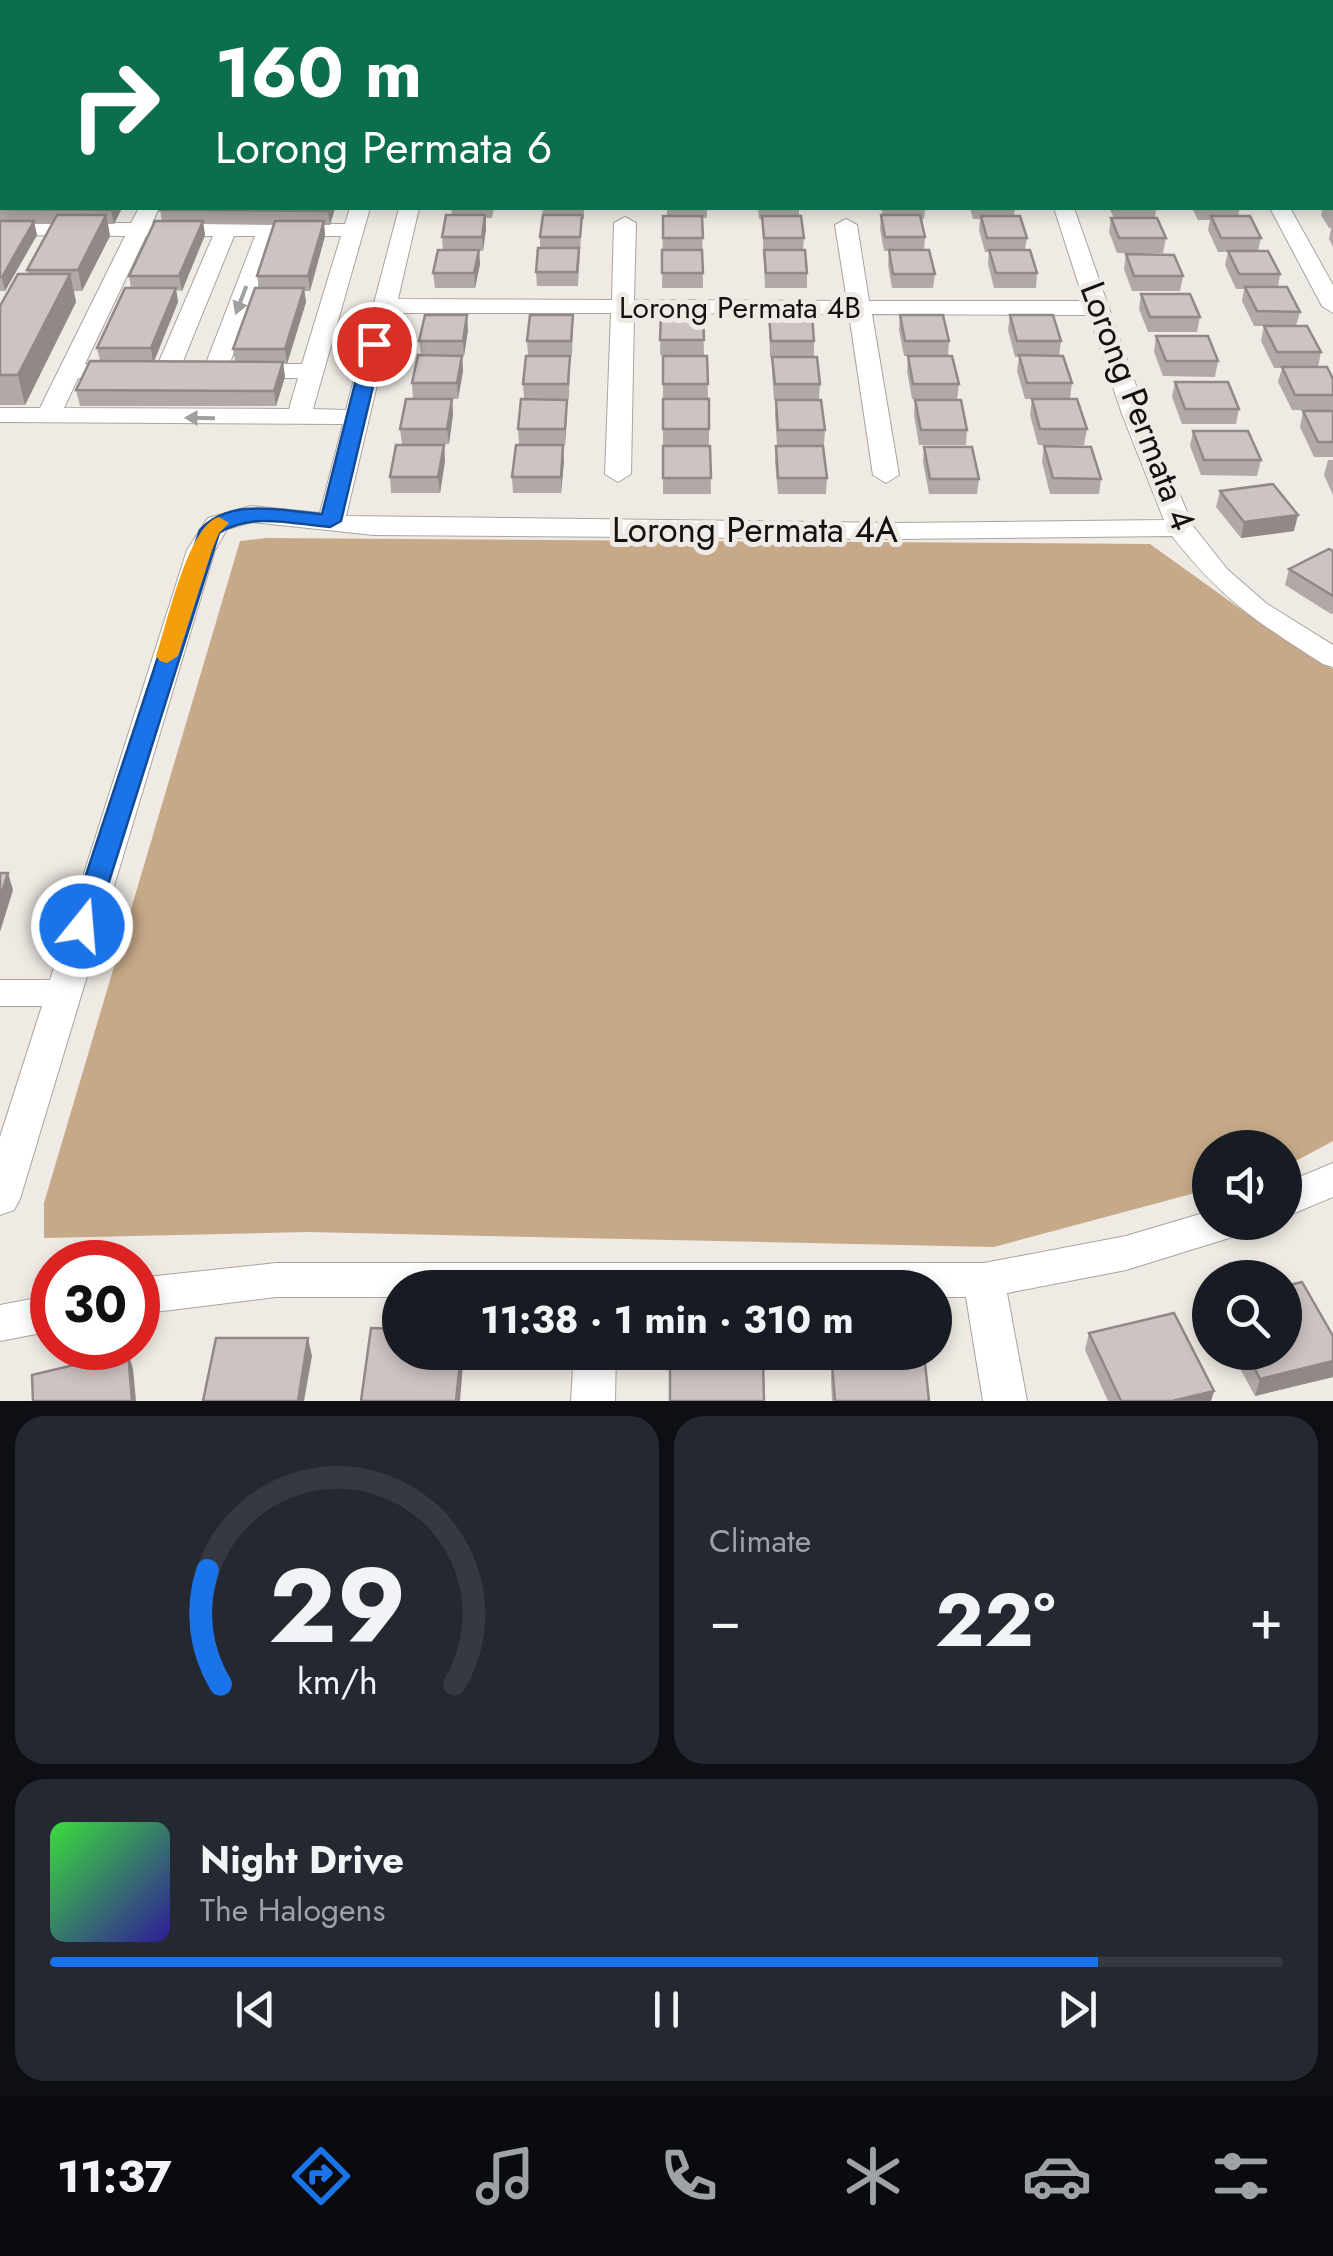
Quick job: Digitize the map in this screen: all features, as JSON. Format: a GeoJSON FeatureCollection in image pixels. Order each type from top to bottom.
{"type":"FeatureCollection","features":[{"type":"Feature","properties":{"kind":"street"},"geometry":{"type":"LineString","coordinates":[[48,416],[70,371],[115,298],[149,210]]}},
{"type":"Feature","properties":{"kind":"street"},"geometry":{"type":"LineString","coordinates":[[330,521],[408,210]]}},
{"type":"Feature","properties":{"kind":"street","name":"Lorong Permata 4"},"geometry":{"type":"LineString","coordinates":[[1065,210],[1134,414],[1180,528],[1217,575],[1258,610],[1333,658]]}},
{"type":"Feature","properties":{"kind":"street"},"geometry":{"type":"LineString","coordinates":[[1281,210],[1333,306]]}},
{"type":"Feature","properties":{"kind":"street"},"geometry":{"type":"LineString","coordinates":[[0,230],[268,230],[357,219],[298,419]]}},
{"type":"Feature","properties":{"kind":"street"},"geometry":{"type":"LineString","coordinates":[[618,474],[625,223]]}},
{"type":"Feature","properties":{"kind":"street"},"geometry":{"type":"LineString","coordinates":[[846,225],[886,475]]}},
{"type":"Feature","properties":{"kind":"street"},"geometry":{"type":"LineString","coordinates":[[39,259],[55,230]]}},
{"type":"Feature","properties":{"kind":"street"},"geometry":{"type":"LineString","coordinates":[[167,371],[187,298],[226,230]]}},
{"type":"Feature","properties":{"kind":"street"},"geometry":{"type":"LineString","coordinates":[[215,371],[268,230]]}},
{"type":"Feature","properties":{"kind":"street","name":"Lorong Permata 4B"},"geometry":{"type":"LineString","coordinates":[[384,306],[1097,308]]}},
{"type":"Feature","properties":{"kind":"street"},"geometry":{"type":"LineString","coordinates":[[70,371],[310,370]]}},
{"type":"Feature","properties":{"kind":"street"},"geometry":{"type":"LineString","coordinates":[[0,415],[354,418]]}},
{"type":"Feature","properties":{"kind":"street","name":"Lorong Permata 4A"},"geometry":{"type":"LineString","coordinates":[[61,993],[210,530],[227,520],[251,514],[374,527],[520,529],[1180,528]]}},
{"type":"Feature","properties":{"kind":"street"},"geometry":{"type":"LineString","coordinates":[[0,993],[61,993],[0,1200]]}},
{"type":"Feature","properties":{"kind":"street"},"geometry":{"type":"LineString","coordinates":[[1302,1194],[1333,1180]]}},
{"type":"Feature","properties":{"kind":"street"},"geometry":{"type":"LineString","coordinates":[[952,1280],[984,1280],[1126,1253],[1192,1233]]}},
{"type":"Feature","properties":{"kind":"street"},"geometry":{"type":"LineString","coordinates":[[160,1293],[276,1280],[382,1281]]}},
{"type":"Feature","properties":{"kind":"street"},"geometry":{"type":"LineString","coordinates":[[984,1280],[1005,1401]]}},
{"type":"Feature","properties":{"kind":"street"},"geometry":{"type":"LineString","coordinates":[[0,1324],[30,1318]]}},
{"type":"Feature","properties":{"kind":"street"},"geometry":{"type":"LineString","coordinates":[[593,1401],[594,1370]]}},
{"type":"Feature","properties":{"kind":"shaded area"},"geometry":{"type":"Polygon","coordinates":[[[266,538],[1150,544],[1260,623],[1333,669],[1333,1141],[1302,1158],[1302,1130],[1192,1130],[1192,1194],[994,1247],[307,1232],[44,1238],[44,1203],[240,541],[266,538]]]}},
{"type":"Feature","properties":{"kind":"building"},"geometry":{"type":"Polygon","coordinates":[[[160,210],[328,210],[328,211],[160,210]]]}},
{"type":"Feature","properties":{"kind":"building"},"geometry":{"type":"Polygon","coordinates":[[[57,215],[106,215],[78,270],[27,270],[57,215]]]}},
{"type":"Feature","properties":{"kind":"building"},"geometry":{"type":"Polygon","coordinates":[[[446,215],[485,215],[482,237],[442,237],[446,215]]]}},
{"type":"Feature","properties":{"kind":"building"},"geometry":{"type":"Polygon","coordinates":[[[543,215],[582,215],[580,237],[540,237],[543,215]]]}},
{"type":"Feature","properties":{"kind":"building"},"geometry":{"type":"Polygon","coordinates":[[[881,215],[920,215],[925,237],[885,237],[881,215]]]}},
{"type":"Feature","properties":{"kind":"building"},"geometry":{"type":"Polygon","coordinates":[[[663,216],[702,216],[703,238],[663,238],[663,216]]]}},
{"type":"Feature","properties":{"kind":"building"},"geometry":{"type":"Polygon","coordinates":[[[762,216],[801,216],[804,238],[764,238],[762,216]]]}},
{"type":"Feature","properties":{"kind":"building"},"geometry":{"type":"Polygon","coordinates":[[[981,216],[1020,216],[1027,238],[987,238],[981,216]]]}},
{"type":"Feature","properties":{"kind":"building"},"geometry":{"type":"Polygon","coordinates":[[[1211,216],[1250,216],[1261,238],[1221,238],[1211,216]]]}},
{"type":"Feature","properties":{"kind":"building"},"geometry":{"type":"Polygon","coordinates":[[[1111,218],[1157,218],[1166,238],[1119,238],[1111,218]]]}},
{"type":"Feature","properties":{"kind":"building"},"geometry":{"type":"Polygon","coordinates":[[[0,221],[34,221],[2,277],[0,277],[0,221]]]}},
{"type":"Feature","properties":{"kind":"building"},"geometry":{"type":"Polygon","coordinates":[[[155,221],[203,221],[179,276],[129,276],[155,221]]]}},
{"type":"Feature","properties":{"kind":"building"},"geometry":{"type":"Polygon","coordinates":[[[275,221],[324,221],[308,276],[257,276],[275,221]]]}},
{"type":"Feature","properties":{"kind":"building"},"geometry":{"type":"Polygon","coordinates":[[[538,248],[579,248],[577,272],[536,272],[538,248]]]}},
{"type":"Feature","properties":{"kind":"building"},"geometry":{"type":"Polygon","coordinates":[[[438,250],[479,250],[474,273],[433,273],[438,250]]]}},
{"type":"Feature","properties":{"kind":"building"},"geometry":{"type":"Polygon","coordinates":[[[662,250],[702,250],[703,273],[662,273],[662,250]]]}},
{"type":"Feature","properties":{"kind":"building"},"geometry":{"type":"Polygon","coordinates":[[[764,250],[805,250],[807,273],[766,273],[764,250]]]}},
{"type":"Feature","properties":{"kind":"building"},"geometry":{"type":"Polygon","coordinates":[[[889,250],[929,250],[935,274],[893,274],[889,250]]]}},
{"type":"Feature","properties":{"kind":"building"},"geometry":{"type":"Polygon","coordinates":[[[989,250],[1030,250],[1037,273],[996,273],[989,250]]]}},
{"type":"Feature","properties":{"kind":"building"},"geometry":{"type":"Polygon","coordinates":[[[1228,251],[1268,251],[1280,274],[1239,274],[1228,251]]]}},
{"type":"Feature","properties":{"kind":"building"},"geometry":{"type":"Polygon","coordinates":[[[1126,254],[1174,255],[1183,276],[1134,276],[1126,254]]]}},
{"type":"Feature","properties":{"kind":"building"},"geometry":{"type":"Polygon","coordinates":[[[18,274],[70,274],[18,375],[0,375],[0,306],[18,274]]]}},
{"type":"Feature","properties":{"kind":"building"},"geometry":{"type":"Polygon","coordinates":[[[1245,287],[1287,287],[1300,312],[1257,311],[1245,287]]]}},
{"type":"Feature","properties":{"kind":"building"},"geometry":{"type":"Polygon","coordinates":[[[125,288],[176,288],[151,348],[97,348],[125,288]]]}},
{"type":"Feature","properties":{"kind":"building"},"geometry":{"type":"Polygon","coordinates":[[[255,288],[304,288],[285,349],[233,349],[255,288]]]}},
{"type":"Feature","properties":{"kind":"building"},"geometry":{"type":"Polygon","coordinates":[[[1141,294],[1190,294],[1200,317],[1150,317],[1141,294]]]}},
{"type":"Feature","properties":{"kind":"building"},"geometry":{"type":"Polygon","coordinates":[[[661,314],[703,314],[704,340],[660,340],[661,314]]]}},
{"type":"Feature","properties":{"kind":"building"},"geometry":{"type":"Polygon","coordinates":[[[425,315],[467,315],[463,341],[419,341],[425,315]]]}},
{"type":"Feature","properties":{"kind":"building"},"geometry":{"type":"Polygon","coordinates":[[[530,315],[573,315],[571,341],[527,341],[530,315]]]}},
{"type":"Feature","properties":{"kind":"building"},"geometry":{"type":"Polygon","coordinates":[[[769,315],[812,315],[814,341],[771,341],[769,315]]]}},
{"type":"Feature","properties":{"kind":"building"},"geometry":{"type":"Polygon","coordinates":[[[900,315],[943,315],[949,341],[905,341],[900,315]]]}},
{"type":"Feature","properties":{"kind":"building"},"geometry":{"type":"Polygon","coordinates":[[[1010,315],[1053,315],[1061,341],[1017,341],[1010,315]]]}},
{"type":"Feature","properties":{"kind":"building"},"geometry":{"type":"Polygon","coordinates":[[[1264,326],[1307,326],[1321,352],[1277,352],[1264,326]]]}},
{"type":"Feature","properties":{"kind":"building"},"geometry":{"type":"Polygon","coordinates":[[[1156,336],[1208,336],[1218,361],[1166,361],[1156,336]]]}},
{"type":"Feature","properties":{"kind":"building"},"geometry":{"type":"Polygon","coordinates":[[[418,355],[462,356],[457,383],[412,383],[418,355]]]}},
{"type":"Feature","properties":{"kind":"building"},"geometry":{"type":"Polygon","coordinates":[[[1019,355],[1063,356],[1072,383],[1027,383],[1019,355]]]}},
{"type":"Feature","properties":{"kind":"building"},"geometry":{"type":"Polygon","coordinates":[[[526,356],[570,356],[568,384],[523,384],[526,356]]]}},
{"type":"Feature","properties":{"kind":"building"},"geometry":{"type":"Polygon","coordinates":[[[663,356],[707,356],[708,384],[663,384],[663,356]]]}},
{"type":"Feature","properties":{"kind":"building"},"geometry":{"type":"Polygon","coordinates":[[[908,356],[952,356],[959,384],[913,384],[908,356]]]}},
{"type":"Feature","properties":{"kind":"building"},"geometry":{"type":"Polygon","coordinates":[[[772,357],[817,357],[820,384],[775,384],[772,357]]]}},
{"type":"Feature","properties":{"kind":"building"},"geometry":{"type":"Polygon","coordinates":[[[90,361],[283,362],[274,391],[76,390],[90,361]]]}},
{"type":"Feature","properties":{"kind":"building"},"geometry":{"type":"Polygon","coordinates":[[[1282,367],[1327,367],[1333,379],[1333,395],[1295,395],[1282,367]]]}},
{"type":"Feature","properties":{"kind":"building"},"geometry":{"type":"Polygon","coordinates":[[[1175,382],[1228,382],[1239,409],[1185,409],[1175,382]]]}},
{"type":"Feature","properties":{"kind":"building"},"geometry":{"type":"Polygon","coordinates":[[[406,399],[452,399],[447,429],[400,429],[406,399]]]}},
{"type":"Feature","properties":{"kind":"building"},"geometry":{"type":"Polygon","coordinates":[[[521,399],[567,400],[565,429],[518,429],[521,399]]]}},
{"type":"Feature","properties":{"kind":"building"},"geometry":{"type":"Polygon","coordinates":[[[663,399],[709,399],[709,429],[663,429],[663,399]]]}},
{"type":"Feature","properties":{"kind":"building"},"geometry":{"type":"Polygon","coordinates":[[[1032,399],[1077,399],[1087,429],[1040,429],[1032,399]]]}},
{"type":"Feature","properties":{"kind":"building"},"geometry":{"type":"Polygon","coordinates":[[[776,400],[821,400],[825,430],[778,430],[776,400]]]}},
{"type":"Feature","properties":{"kind":"building"},"geometry":{"type":"Polygon","coordinates":[[[915,400],[961,400],[967,430],[921,430],[915,400]]]}},
{"type":"Feature","properties":{"kind":"building"},"geometry":{"type":"Polygon","coordinates":[[[1303,411],[1333,411],[1333,442],[1318,442],[1303,411]]]}},
{"type":"Feature","properties":{"kind":"building"},"geometry":{"type":"Polygon","coordinates":[[[1193,431],[1248,431],[1261,460],[1204,460],[1193,431]]]}},
{"type":"Feature","properties":{"kind":"building"},"geometry":{"type":"Polygon","coordinates":[[[396,445],[444,445],[438,477],[390,477],[396,445]]]}},
{"type":"Feature","properties":{"kind":"building"},"geometry":{"type":"Polygon","coordinates":[[[516,445],[563,445],[561,477],[512,477],[516,445]]]}},
{"type":"Feature","properties":{"kind":"building"},"geometry":{"type":"Polygon","coordinates":[[[663,446],[710,446],[711,478],[663,478],[663,446]]]}},
{"type":"Feature","properties":{"kind":"building"},"geometry":{"type":"Polygon","coordinates":[[[776,446],[823,446],[827,478],[778,478],[776,446]]]}},
{"type":"Feature","properties":{"kind":"building"},"geometry":{"type":"Polygon","coordinates":[[[1044,446],[1091,447],[1101,479],[1053,478],[1044,446]]]}},
{"type":"Feature","properties":{"kind":"building"},"geometry":{"type":"Polygon","coordinates":[[[924,447],[972,447],[979,479],[930,479],[924,447]]]}},
{"type":"Feature","properties":{"kind":"building"},"geometry":{"type":"Polygon","coordinates":[[[1273,484],[1298,515],[1244,522],[1220,491],[1273,484]]]}},
{"type":"Feature","properties":{"kind":"building"},"geometry":{"type":"Polygon","coordinates":[[[1329,549],[1333,551],[1333,596],[1289,569],[1329,549]]]}},
{"type":"Feature","properties":{"kind":"building"},"geometry":{"type":"Polygon","coordinates":[[[0,873],[8,873],[0,898],[0,873]]]}},
{"type":"Feature","properties":{"kind":"building"},"geometry":{"type":"Polygon","coordinates":[[[1302,1282],[1333,1336],[1333,1361],[1302,1369],[1302,1282]]]}},
{"type":"Feature","properties":{"kind":"building"},"geometry":{"type":"Polygon","coordinates":[[[1174,1313],[1192,1348],[1192,1370],[1203,1370],[1214,1391],[1172,1401],[1121,1401],[1089,1333],[1174,1313]]]}},
{"type":"Feature","properties":{"kind":"building"},"geometry":{"type":"Polygon","coordinates":[[[371,1328],[382,1328],[382,1370],[459,1370],[456,1401],[361,1401],[371,1328]]]}},
{"type":"Feature","properties":{"kind":"building"},"geometry":{"type":"Polygon","coordinates":[[[216,1338],[308,1338],[298,1401],[203,1401],[216,1338]]]}},
{"type":"Feature","properties":{"kind":"building"},"geometry":{"type":"Polygon","coordinates":[[[53,1370],[129,1370],[132,1401],[33,1401],[32,1375],[53,1370]]]}},
{"type":"Feature","properties":{"kind":"building"},"geometry":{"type":"Polygon","coordinates":[[[670,1370],[763,1370],[764,1401],[670,1401],[670,1370]]]}},
{"type":"Feature","properties":{"kind":"building"},"geometry":{"type":"Polygon","coordinates":[[[833,1370],[926,1370],[929,1401],[835,1401],[833,1370]]]}},
{"type":"Feature","properties":{"kind":"building"},"geometry":{"type":"Polygon","coordinates":[[[1255,1370],[1296,1370],[1260,1379],[1255,1370]]]}},
{"type":"Feature","properties":{"kind":"slow traffic"},"geometry":{"type":"LineString","coordinates":[[167,656],[202,550],[210,530],[219,523]]}},
{"type":"Feature","properties":{"kind":"route"},"geometry":{"type":"LineString","coordinates":[[82,926],[210,530],[238,515],[251,514],[330,521],[374,344]]}}]}
